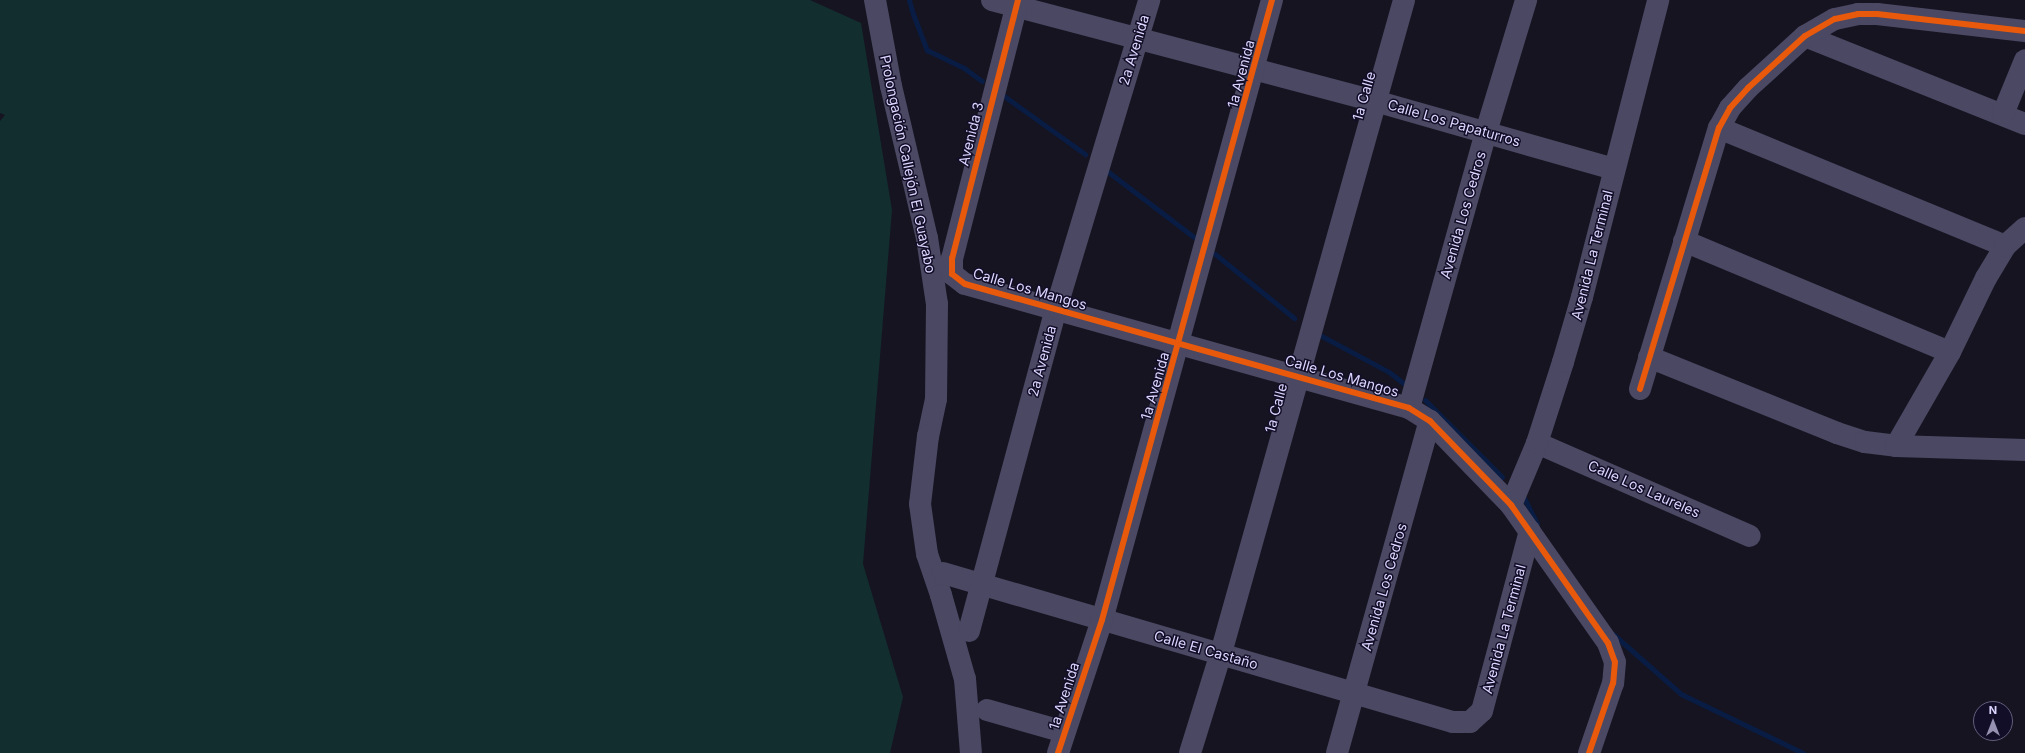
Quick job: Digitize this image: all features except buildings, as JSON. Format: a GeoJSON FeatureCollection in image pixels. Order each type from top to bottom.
{"type":"FeatureCollection","features":[{"type":"Feature","properties":{"kind":"street","name":"Prolongación Callejón El Guayabo"},"geometry":{"type":"LineString","coordinates":[[875,0],[891,86],[927,238],[936,304],[936,399],[928,436],[920,504],[927,554],[941,595],[965,679],[971,753]]}},
{"type":"Feature","properties":{"kind":"street","name":"Calle Los Papaturros"},"geometry":{"type":"LineString","coordinates":[[992,0],[1017,4],[1138,39],[1375,101],[1613,169]]}},
{"type":"Feature","properties":{"kind":"street","name":"2a Avenida"},"geometry":{"type":"LineString","coordinates":[[969,631],[1056,309],[1149,0]]}},
{"type":"Feature","properties":{"kind":"street","name":"1a Avenida"},"geometry":{"type":"LineString","coordinates":[[1058,753],[1102,620],[1272,0]]}},
{"type":"Feature","properties":{"kind":"street","name":"1a Calle"},"geometry":{"type":"LineString","coordinates":[[1190,753],[1221,653],[1297,376],[1404,0]]}},
{"type":"Feature","properties":{"kind":"street","name":"Avenida Los Cedros"},"geometry":{"type":"LineString","coordinates":[[1409,408],[1486,132],[1526,0]]}},
{"type":"Feature","properties":{"kind":"street","name":"Avenida La Terminal"},"geometry":{"type":"LineString","coordinates":[[1511,505],[1537,443],[1564,362],[1658,0]]}},
{"type":"Feature","properties":{"kind":"street","name":"Avenida 3"},"geometry":{"type":"LineString","coordinates":[[952,274],[952,258],[1017,4]]}},
{"type":"Feature","properties":{"kind":"street"},"geometry":{"type":"LineString","coordinates":[[1640,389],[1719,128],[1730,108],[1748,88],[1805,36],[1835,19],[1858,14],[1877,14],[2025,31]]}},
{"type":"Feature","properties":{"kind":"street"},"geometry":{"type":"LineString","coordinates":[[1805,36],[2025,124]]}},
{"type":"Feature","properties":{"kind":"street"},"geometry":{"type":"LineString","coordinates":[[2003,114],[2025,60]]}},
{"type":"Feature","properties":{"kind":"street"},"geometry":{"type":"LineString","coordinates":[[1719,128],[2005,246]]}},
{"type":"Feature","properties":{"kind":"street"},"geometry":{"type":"LineString","coordinates":[[1896,446],[1950,352],[1986,278],[2005,246],[2025,228]]}},
{"type":"Feature","properties":{"kind":"street"},"geometry":{"type":"LineString","coordinates":[[1684,241],[1950,352]]}},
{"type":"Feature","properties":{"kind":"street","name":"Calle Los Mangos"},"geometry":{"type":"LineString","coordinates":[[952,274],[965,284],[1409,408],[1430,421],[1511,505],[1608,643],[1615,662],[1613,683],[1589,753]]}},
{"type":"Feature","properties":{"kind":"street"},"geometry":{"type":"LineString","coordinates":[[1649,357],[1838,433],[1865,442],[1896,446],[2025,450]]}},
{"type":"Feature","properties":{"kind":"street","name":"Avenida Los Cedros"},"geometry":{"type":"LineString","coordinates":[[1337,753],[1430,421]]}},
{"type":"Feature","properties":{"kind":"street","name":"Calle Los Laureles"},"geometry":{"type":"LineString","coordinates":[[1537,443],[1750,536]]}},
{"type":"Feature","properties":{"kind":"street","name":"Avenida La Terminal"},"geometry":{"type":"LineString","coordinates":[[1470,722],[1482,711],[1530,531]]}},
{"type":"Feature","properties":{"kind":"street","name":"Calle El Castaño"},"geometry":{"type":"LineString","coordinates":[[943,573],[1453,722],[1470,722]]}},
{"type":"Feature","properties":{"kind":"street"},"geometry":{"type":"LineString","coordinates":[[987,710],[1064,732]]}},
{"type":"Feature","properties":{"kind":"green space"},"geometry":{"type":"Polygon","coordinates":[[[0,0],[810,0],[861,23],[892,210],[863,564],[903,697],[890,753],[0,753],[0,121],[5,115],[0,113],[0,0]]]}},
{"type":"Feature","properties":{"kind":"waterway"},"geometry":{"type":"LineString","coordinates":[[909,0],[927,50],[964,68],[982,81]]}},
{"type":"Feature","properties":{"kind":"waterway"},"geometry":{"type":"LineString","coordinates":[[1004,96],[1085,154]]}},
{"type":"Feature","properties":{"kind":"waterway"},"geometry":{"type":"LineString","coordinates":[[1107,171],[1194,237]]}},
{"type":"Feature","properties":{"kind":"waterway"},"geometry":{"type":"LineString","coordinates":[[1215,254],[1294,318]]}},
{"type":"Feature","properties":{"kind":"waterway"},"geometry":{"type":"LineString","coordinates":[[1316,333],[1389,372],[1403,383]]}},
{"type":"Feature","properties":{"kind":"waterway"},"geometry":{"type":"LineString","coordinates":[[1425,400],[1502,477]]}},
{"type":"Feature","properties":{"kind":"waterway"},"geometry":{"type":"LineString","coordinates":[[1523,496],[1537,524]]}},
{"type":"Feature","properties":{"kind":"waterway"},"geometry":{"type":"LineString","coordinates":[[1613,634],[1681,694],[1803,753]]}},
{"type":"Feature","properties":{"kind":"cycle path"},"geometry":{"type":"LineString","coordinates":[[1018,0],[952,258],[952,274],[965,284],[1409,408],[1430,421],[1511,505],[1608,643],[1615,662],[1613,683],[1589,753]]}},
{"type":"Feature","properties":{"kind":"cycle path"},"geometry":{"type":"LineString","coordinates":[[1058,753],[1102,620],[1272,0]]}},
{"type":"Feature","properties":{"kind":"cycle path"},"geometry":{"type":"LineString","coordinates":[[1640,389],[1719,128],[1730,108],[1748,88],[1805,36],[1835,19],[1858,14],[1877,14],[2025,31]]}}]}
